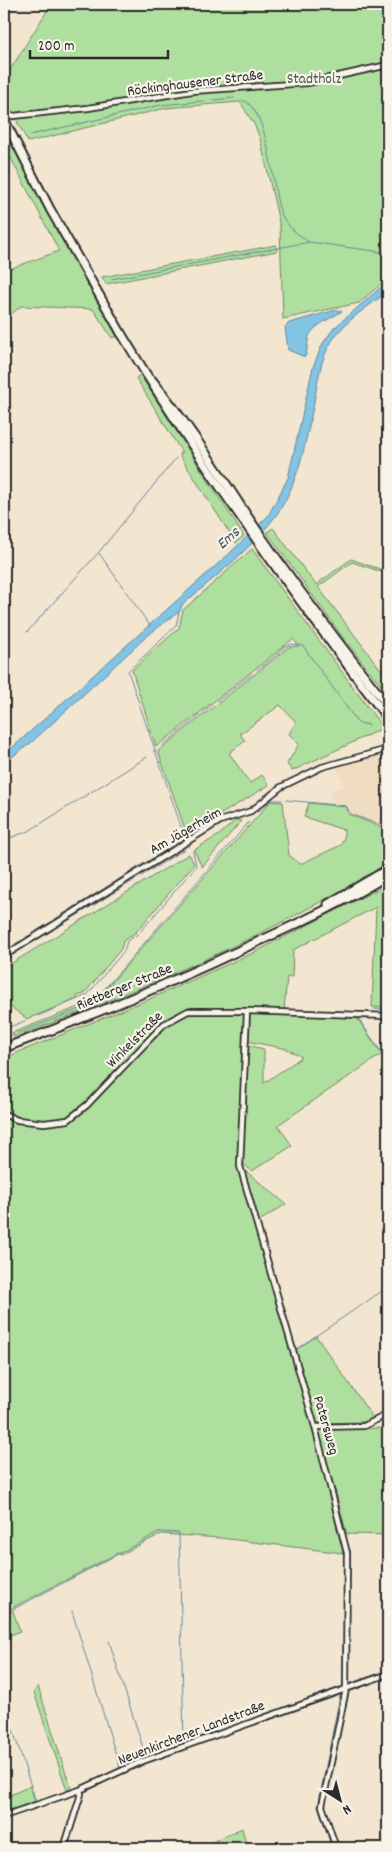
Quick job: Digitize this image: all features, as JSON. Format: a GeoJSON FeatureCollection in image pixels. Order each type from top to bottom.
{"type":"FeatureCollection","features":[{"type":"Feature","properties":{"kind":"main road"},"geometry":{"type":"LineString","coordinates":[[4,118],[50,209],[155,391],[245,519],[269,547],[386,708],[388,719]]}},
{"type":"Feature","properties":{"kind":"main road"},"geometry":{"type":"LineString","coordinates":[[245,519],[264,553],[386,708]]}},
{"type":"Feature","properties":{"kind":"main road","name":"Rietberger Straße"},"geometry":{"type":"LineString","coordinates":[[11,1045],[144,994],[316,915],[388,874]]}},
{"type":"Feature","properties":{"kind":"street","name":"Röckinghausener Straße"},"geometry":{"type":"LineString","coordinates":[[4,118],[88,108],[192,91],[307,83],[388,65]]}},
{"type":"Feature","properties":{"kind":"street","name":"Am Jägerheim"},"geometry":{"type":"LineString","coordinates":[[4,956],[220,821],[250,811],[295,779],[341,760],[388,749]]}},
{"type":"Feature","properties":{"kind":"street","name":"Winkelstraße"},"geometry":{"type":"LineString","coordinates":[[4,1114],[17,1120],[44,1123],[68,1120],[87,1105],[172,1018],[194,1010],[388,1016]]}},
{"type":"Feature","properties":{"kind":"street","name":"Patersweg"},"geometry":{"type":"LineString","coordinates":[[247,1011],[240,1166],[315,1427],[347,1553],[346,1689],[322,1806],[336,1848]]}},
{"type":"Feature","properties":{"kind":"street"},"geometry":{"type":"LineString","coordinates":[[4,1071],[6,1080],[4,1093]]}},
{"type":"Feature","properties":{"kind":"street"},"geometry":{"type":"LineString","coordinates":[[315,1427],[364,1426],[388,1414]]}},
{"type":"Feature","properties":{"kind":"street","name":"Neuenkirchener Landstraße"},"geometry":{"type":"LineString","coordinates":[[4,1816],[80,1790],[143,1761],[388,1674]]}},
{"type":"Feature","properties":{"kind":"street"},"geometry":{"type":"LineString","coordinates":[[64,1848],[81,1794],[80,1790]]}},
{"type":"Feature","properties":{"kind":"shaded area"},"geometry":{"type":"Polygon","coordinates":[[[388,752],[388,827],[351,813],[348,806],[333,804],[330,791],[344,786],[337,767],[388,752]]]}},
{"type":"Feature","properties":{"kind":"green space","name":"Stadtholz"},"geometry":{"type":"Polygon","coordinates":[[[44,4],[388,4],[388,278],[359,303],[283,319],[280,227],[260,138],[254,124],[240,102],[166,108],[28,142],[4,97],[4,74],[10,70],[47,11],[44,4]]]}},
{"type":"Feature","properties":{"kind":"green space"},"geometry":{"type":"Polygon","coordinates":[[[4,129],[46,211],[117,336],[112,338],[93,309],[21,306],[4,320],[4,271],[59,251],[4,145],[4,129]]]}},
{"type":"Feature","properties":{"kind":"green space"},"geometry":{"type":"Polygon","coordinates":[[[276,245],[277,251],[106,284],[102,277],[276,245]]]}},
{"type":"Feature","properties":{"kind":"green space"},"geometry":{"type":"Polygon","coordinates":[[[140,375],[244,536],[236,543],[180,456],[181,451],[136,378],[140,375]]]}},
{"type":"Feature","properties":{"kind":"green space"},"geometry":{"type":"Polygon","coordinates":[[[273,528],[316,585],[351,559],[388,572],[388,574],[352,562],[318,587],[388,679],[388,694],[344,639],[267,532],[273,528]]]}},
{"type":"Feature","properties":{"kind":"green space"},"geometry":{"type":"Polygon","coordinates":[[[252,549],[383,728],[292,771],[287,764],[299,744],[289,734],[296,722],[280,705],[240,734],[245,741],[229,753],[250,783],[262,775],[269,785],[187,835],[158,751],[289,647],[299,646],[293,639],[156,747],[132,670],[179,628],[183,610],[252,549]]]}},
{"type":"Feature","properties":{"kind":"green space"},"geometry":{"type":"Polygon","coordinates":[[[271,801],[283,802],[289,855],[300,864],[341,845],[344,838],[344,830],[304,817],[309,803],[347,807],[348,814],[388,830],[388,863],[298,914],[206,959],[111,1000],[14,1037],[12,1033],[96,1000],[271,801]]]}},
{"type":"Feature","properties":{"kind":"green space"},"geometry":{"type":"Polygon","coordinates":[[[236,820],[241,821],[202,867],[194,850],[219,835],[236,820]]]}},
{"type":"Feature","properties":{"kind":"green space"},"geometry":{"type":"Polygon","coordinates":[[[189,854],[194,864],[136,932],[123,941],[121,949],[84,994],[77,996],[77,999],[27,1019],[4,1002],[4,968],[189,854]]]}},
{"type":"Feature","properties":{"kind":"green space"},"geometry":{"type":"Polygon","coordinates":[[[388,884],[388,1008],[372,1007],[376,907],[293,950],[292,977],[287,977],[284,1010],[245,1009],[238,1166],[313,1429],[343,1553],[220,1538],[161,1534],[120,1555],[118,1553],[4,1612],[4,1118],[8,1112],[4,1106],[11,1078],[9,1056],[147,1000],[255,952],[388,884]]]}},
{"type":"Feature","properties":{"kind":"green space"},"geometry":{"type":"Polygon","coordinates":[[[249,1014],[357,1018],[382,1054],[278,1125],[292,1146],[252,1171],[243,1164],[247,1045],[264,1049],[264,1083],[302,1057],[287,1049],[247,1041],[249,1014]]]}},
{"type":"Feature","properties":{"kind":"green space"},"geometry":{"type":"Polygon","coordinates":[[[242,1169],[248,1173],[286,1204],[258,1222],[242,1169]]]}},
{"type":"Feature","properties":{"kind":"green space"},"geometry":{"type":"Polygon","coordinates":[[[316,1336],[373,1418],[363,1422],[317,1423],[296,1350],[316,1336]]]}},
{"type":"Feature","properties":{"kind":"green space"},"geometry":{"type":"Polygon","coordinates":[[[388,1428],[388,1535],[347,1534],[318,1429],[388,1428]]]}},
{"type":"Feature","properties":{"kind":"green space"},"geometry":{"type":"Polygon","coordinates":[[[13,1611],[20,1631],[4,1638],[4,1615],[13,1611]]]}},
{"type":"Feature","properties":{"kind":"green space"},"geometry":{"type":"Polygon","coordinates":[[[38,1686],[71,1789],[67,1790],[34,1692],[38,1686]]]}},
{"type":"Feature","properties":{"kind":"green space"},"geometry":{"type":"Polygon","coordinates":[[[30,1786],[35,1801],[4,1812],[4,1798],[30,1786]]]}},
{"type":"Feature","properties":{"kind":"green space"},"geometry":{"type":"Polygon","coordinates":[[[242,1828],[247,1848],[199,1848],[242,1828]]]}},
{"type":"Feature","properties":{"kind":"water"},"geometry":{"type":"Polygon","coordinates":[[[388,281],[388,291],[344,326],[337,333],[328,348],[320,370],[309,428],[295,479],[284,503],[264,531],[238,557],[182,605],[180,611],[147,636],[32,742],[4,763],[4,755],[230,553],[268,516],[288,478],[313,367],[323,343],[334,328],[388,281]]]}},
{"type":"Feature","properties":{"kind":"water"},"geometry":{"type":"Polygon","coordinates":[[[336,310],[342,311],[319,325],[309,336],[305,357],[288,350],[285,327],[289,323],[336,310]]]}},
{"type":"Feature","properties":{"kind":"waterway"},"geometry":{"type":"LineString","coordinates":[[30,135],[161,105],[234,98]]}},
{"type":"Feature","properties":{"kind":"waterway"},"geometry":{"type":"LineString","coordinates":[[242,100],[251,106],[264,132],[277,200],[282,216],[292,229],[309,242]]}},
{"type":"Feature","properties":{"kind":"waterway"},"geometry":{"type":"LineString","coordinates":[[111,279],[309,242],[388,253]]}},
{"type":"Feature","properties":{"kind":"waterway"},"geometry":{"type":"LineString","coordinates":[[180,454],[184,451]]}},
{"type":"Feature","properties":{"kind":"waterway"},"geometry":{"type":"LineString","coordinates":[[27,632],[99,552],[176,458]]}},
{"type":"Feature","properties":{"kind":"waterway"},"geometry":{"type":"LineString","coordinates":[[99,553],[150,626]]}},
{"type":"Feature","properties":{"kind":"waterway"},"geometry":{"type":"LineString","coordinates":[[179,612],[176,626],[128,671],[185,838]]}},
{"type":"Feature","properties":{"kind":"waterway"},"geometry":{"type":"LineString","coordinates":[[257,670],[287,646],[292,644],[303,646],[358,723],[369,725]]}},
{"type":"Feature","properties":{"kind":"waterway"},"geometry":{"type":"LineString","coordinates":[[386,666],[388,660]]}},
{"type":"Feature","properties":{"kind":"waterway"},"geometry":{"type":"LineString","coordinates":[[217,701],[252,674]]}},
{"type":"Feature","properties":{"kind":"waterway"},"geometry":{"type":"LineString","coordinates":[[163,745],[212,705]]}},
{"type":"Feature","properties":{"kind":"waterway"},"geometry":{"type":"LineString","coordinates":[[4,840],[29,831],[147,757]]}},
{"type":"Feature","properties":{"kind":"waterway"},"geometry":{"type":"LineString","coordinates":[[258,812],[271,800],[282,800]]}},
{"type":"Feature","properties":{"kind":"waterway"},"geometry":{"type":"LineString","coordinates":[[286,800],[346,806],[351,814],[388,828]]}},
{"type":"Feature","properties":{"kind":"waterway"},"geometry":{"type":"LineString","coordinates":[[18,1033],[88,1006],[95,1000],[249,822]]}},
{"type":"Feature","properties":{"kind":"waterway"},"geometry":{"type":"LineString","coordinates":[[55,919],[172,846]]}},
{"type":"Feature","properties":{"kind":"waterway"},"geometry":{"type":"LineString","coordinates":[[58,927],[185,849]]}},
{"type":"Feature","properties":{"kind":"waterway"},"geometry":{"type":"LineString","coordinates":[[141,931],[196,866],[193,851]]}},
{"type":"Feature","properties":{"kind":"waterway"},"geometry":{"type":"LineString","coordinates":[[36,931],[51,922]]}},
{"type":"Feature","properties":{"kind":"waterway"},"geometry":{"type":"LineString","coordinates":[[4,960],[53,930]]}},
{"type":"Feature","properties":{"kind":"waterway"},"geometry":{"type":"LineString","coordinates":[[26,937],[32,934]]}},
{"type":"Feature","properties":{"kind":"waterway"},"geometry":{"type":"LineString","coordinates":[[38,1016],[87,995],[124,951],[127,941],[138,934]]}},
{"type":"Feature","properties":{"kind":"waterway"},"geometry":{"type":"LineString","coordinates":[[15,944],[20,941]]}},
{"type":"Feature","properties":{"kind":"waterway"},"geometry":{"type":"LineString","coordinates":[[4,951],[9,948]]}},
{"type":"Feature","properties":{"kind":"waterway"},"geometry":{"type":"LineString","coordinates":[[374,1009],[388,1010]]}},
{"type":"Feature","properties":{"kind":"waterway"},"geometry":{"type":"LineString","coordinates":[[358,1018],[388,1062]]}},
{"type":"Feature","properties":{"kind":"waterway"},"geometry":{"type":"LineString","coordinates":[[4,1029],[25,1021]]}},
{"type":"Feature","properties":{"kind":"waterway"},"geometry":{"type":"LineString","coordinates":[[295,1350],[388,1287]]}},
{"type":"Feature","properties":{"kind":"waterway"},"geometry":{"type":"LineString","coordinates":[[4,1614],[160,1532],[179,1533],[184,1742]]}},
{"type":"Feature","properties":{"kind":"waterway"},"geometry":{"type":"LineString","coordinates":[[348,1679],[350,1550]]}},
{"type":"Feature","properties":{"kind":"waterway"},"geometry":{"type":"LineString","coordinates":[[343,1685],[344,1551]]}},
{"type":"Feature","properties":{"kind":"waterway"},"geometry":{"type":"LineString","coordinates":[[72,1611],[120,1768]]}},
{"type":"Feature","properties":{"kind":"waterway"},"geometry":{"type":"LineString","coordinates":[[109,1641],[146,1757]]}},
{"type":"Feature","properties":{"kind":"waterway"},"geometry":{"type":"LineString","coordinates":[[351,1683],[388,1670]]}},
{"type":"Feature","properties":{"kind":"waterway"},"geometry":{"type":"LineString","coordinates":[[325,1806],[349,1692],[388,1677]]}},
{"type":"Feature","properties":{"kind":"waterway"},"geometry":{"type":"LineString","coordinates":[[4,1702],[36,1802],[84,1785],[136,1760],[340,1687]]}},
{"type":"Feature","properties":{"kind":"waterway"},"geometry":{"type":"LineString","coordinates":[[67,1848],[84,1792],[144,1764],[340,1695],[318,1806],[332,1848]]}},
{"type":"Feature","properties":{"kind":"waterway"},"geometry":{"type":"LineString","coordinates":[[4,1819],[76,1795]]}},
{"type":"Feature","properties":{"kind":"waterway"},"geometry":{"type":"LineString","coordinates":[[333,1834],[339,1848]]}},
{"type":"Feature","properties":{"kind":"waterway"},"geometry":{"type":"LineString","coordinates":[[323,1848],[330,1845]]}},
{"type":"Feature","properties":{"kind":"water label","name":"Ems"},"geometry":{"type":"Point","coordinates":[227,537]}}]}
